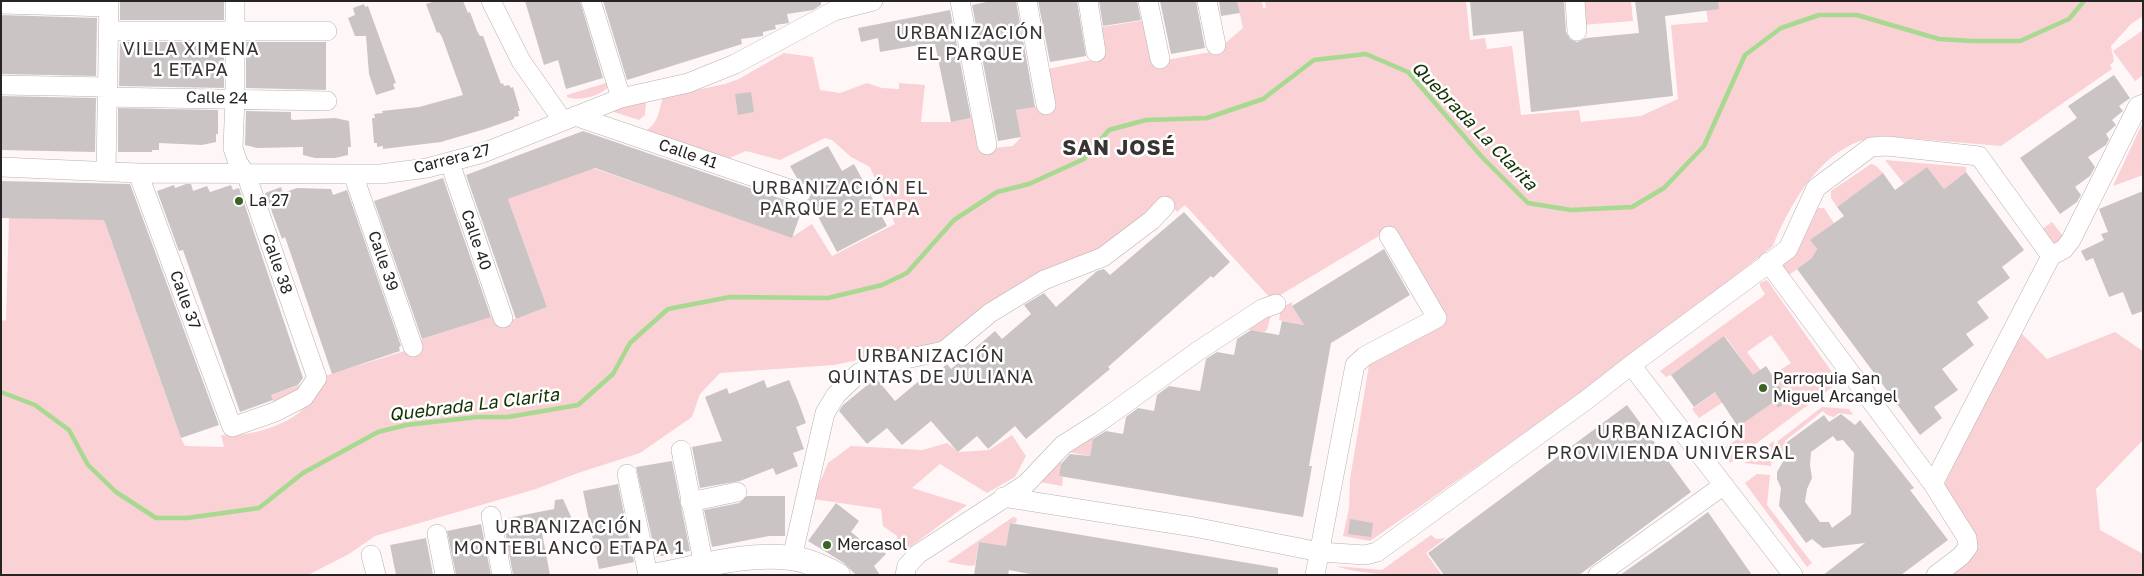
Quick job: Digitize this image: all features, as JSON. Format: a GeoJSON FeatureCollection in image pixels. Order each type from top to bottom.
{"type":"FeatureCollection","features":[{"type":"Feature","properties":{"kind":"main road"},"geometry":{"type":"LineString","coordinates":[[658,575],[731,560],[762,557],[792,558],[817,564],[838,575]]}},
{"type":"Feature","properties":{"kind":"street","name":"Calle 38"},"geometry":{"type":"LineString","coordinates":[[235,1],[233,148],[238,163],[246,174],[318,378]]}},
{"type":"Feature","properties":{"kind":"street"},"geometry":{"type":"LineString","coordinates":[[491,1],[521,61],[569,119]]}},
{"type":"Feature","properties":{"kind":"street"},"geometry":{"type":"LineString","coordinates":[[591,1],[621,98]]}},
{"type":"Feature","properties":{"kind":"street","name":"Carrera 27"},"geometry":{"type":"LineString","coordinates":[[1,167],[138,173],[381,174],[450,163],[483,153],[621,98],[696,80],[735,64],[834,11],[853,4],[873,1]]}},
{"type":"Feature","properties":{"kind":"street"},"geometry":{"type":"LineString","coordinates":[[960,1],[988,145]]}},
{"type":"Feature","properties":{"kind":"street"},"geometry":{"type":"LineString","coordinates":[[1027,1],[1046,105]]}},
{"type":"Feature","properties":{"kind":"street"},"geometry":{"type":"LineString","coordinates":[[1088,1],[1096,52]]}},
{"type":"Feature","properties":{"kind":"street"},"geometry":{"type":"LineString","coordinates":[[1148,1],[1160,59]]}},
{"type":"Feature","properties":{"kind":"street"},"geometry":{"type":"LineString","coordinates":[[1207,1],[1216,45]]}},
{"type":"Feature","properties":{"kind":"street"},"geometry":{"type":"LineString","coordinates":[[1576,1],[1578,31]]}},
{"type":"Feature","properties":{"kind":"street"},"geometry":{"type":"LineString","coordinates":[[1,4],[109,4],[106,171]]}},
{"type":"Feature","properties":{"kind":"street"},"geometry":{"type":"LineString","coordinates":[[109,31],[326,31]]}},
{"type":"Feature","properties":{"kind":"street","name":"Calle 24"},"geometry":{"type":"LineString","coordinates":[[1,85],[107,92],[327,101]]}},
{"type":"Feature","properties":{"kind":"street"},"geometry":{"type":"LineString","coordinates":[[1933,484],[2051,256],[2064,249],[2071,240],[2138,106],[2143,104]]}},
{"type":"Feature","properties":{"kind":"street","name":"Calle 41"},"geometry":{"type":"LineString","coordinates":[[569,119],[801,193]]}},
{"type":"Feature","properties":{"kind":"street"},"geometry":{"type":"LineString","coordinates":[[1003,497],[1194,527],[1320,552],[1365,555],[1378,552],[1589,398],[1768,262],[1788,249],[1816,188],[1872,148],[1887,146],[1979,156],[2051,256]]}},
{"type":"Feature","properties":{"kind":"street","name":"Calle 40"},"geometry":{"type":"LineString","coordinates":[[450,163],[503,318]]}},
{"type":"Feature","properties":{"kind":"street","name":"Calle 37"},"geometry":{"type":"LineString","coordinates":[[138,173],[232,427],[275,412],[304,397],[318,378]]}},
{"type":"Feature","properties":{"kind":"street","name":"Calle 39"},"geometry":{"type":"LineString","coordinates":[[352,174],[413,347]]}},
{"type":"Feature","properties":{"kind":"street"},"geometry":{"type":"LineString","coordinates":[[792,558],[825,413],[836,395],[859,373],[877,365],[944,351],[990,313],[1036,285],[1103,257],[1152,220],[1164,206]]}},
{"type":"Feature","properties":{"kind":"street"},"geometry":{"type":"LineString","coordinates":[[1315,575],[1355,365],[1365,356],[1436,318],[1389,236]]}},
{"type":"Feature","properties":{"kind":"street"},"geometry":{"type":"LineString","coordinates":[[1768,262],[1933,484],[1967,538],[1968,547],[1961,556],[1936,575]]}},
{"type":"Feature","properties":{"kind":"street"},"geometry":{"type":"LineString","coordinates":[[905,575],[907,566],[918,554],[1003,497],[1026,484],[1062,445],[1101,421],[1198,350],[1262,309],[1276,304]]}},
{"type":"Feature","properties":{"kind":"street"},"geometry":{"type":"LineString","coordinates":[[1631,365],[1793,575]]}},
{"type":"Feature","properties":{"kind":"street"},"geometry":{"type":"LineString","coordinates":[[681,450],[704,566]]}},
{"type":"Feature","properties":{"kind":"street"},"geometry":{"type":"LineString","coordinates":[[627,474],[648,575]]}},
{"type":"Feature","properties":{"kind":"street"},"geometry":{"type":"LineString","coordinates":[[1598,575],[1724,485]]}},
{"type":"Feature","properties":{"kind":"street"},"geometry":{"type":"LineString","coordinates":[[690,502],[737,492]]}},
{"type":"Feature","properties":{"kind":"street"},"geometry":{"type":"LineString","coordinates":[[491,516],[502,575]]}},
{"type":"Feature","properties":{"kind":"street"},"geometry":{"type":"LineString","coordinates":[[437,534],[445,575]]}},
{"type":"Feature","properties":{"kind":"street"},"geometry":{"type":"LineString","coordinates":[[371,555],[376,575]]}},
{"type":"Feature","properties":{"kind":"shaded area"},"geometry":{"type":"Polygon","coordinates":[[[1237,1],[1262,1],[1263,8],[1266,8],[1265,1],[1466,1],[1470,40],[1485,38],[1487,49],[1512,46],[1521,115],[1579,110],[1581,122],[1641,116],[1678,99],[1671,25],[1708,22],[1705,1],[2143,1],[2143,16],[2131,24],[2111,46],[2114,61],[2110,65],[2112,69],[2001,146],[1882,136],[1862,140],[1844,149],[1814,175],[1801,192],[1773,246],[1574,397],[1370,541],[1343,536],[1349,508],[1350,479],[1369,365],[1443,323],[1446,318],[1445,312],[1438,305],[1394,227],[1272,300],[1185,205],[1177,212],[1166,198],[1100,250],[942,341],[834,365],[720,373],[700,394],[692,417],[640,453],[536,489],[375,536],[349,554],[308,575],[1,575],[1,321],[6,320],[9,218],[106,210],[105,223],[181,438],[185,446],[224,447],[221,435],[252,433],[273,427],[292,418],[311,400],[325,376],[408,350],[417,341],[493,316],[516,319],[547,307],[508,199],[593,168],[792,237],[812,224],[832,256],[895,224],[870,167],[851,157],[832,140],[825,138],[780,160],[746,151],[725,160],[644,132],[653,125],[659,113],[663,97],[725,84],[739,79],[784,53],[813,57],[820,90],[840,93],[867,83],[882,88],[899,89],[899,83],[925,85],[921,122],[951,122],[977,117],[984,149],[1013,146],[1021,137],[1016,110],[1040,106],[1041,112],[1054,110],[1048,69],[1101,58],[1096,28],[1145,20],[1156,62],[1216,51],[1243,28],[1237,1]]]}},
{"type":"Feature","properties":{"kind":"shaded area"},"geometry":{"type":"Polygon","coordinates":[[[1580,1],[1631,1],[1633,21],[1582,25],[1580,1]]]}},
{"type":"Feature","properties":{"kind":"shaded area"},"geometry":{"type":"Polygon","coordinates":[[[2143,30],[2143,75],[2135,81],[2113,51],[2143,30]]]}},
{"type":"Feature","properties":{"kind":"shaded area"},"geometry":{"type":"Polygon","coordinates":[[[609,82],[609,86],[601,93],[578,99],[567,97],[567,95],[609,82]]]}},
{"type":"Feature","properties":{"kind":"shaded area"},"geometry":{"type":"Polygon","coordinates":[[[646,101],[645,115],[639,120],[614,112],[614,108],[646,101]]]}},
{"type":"Feature","properties":{"kind":"shaded area"},"geometry":{"type":"Polygon","coordinates":[[[2142,124],[2143,175],[2113,186],[2142,124]]]}},
{"type":"Feature","properties":{"kind":"shaded area"},"geometry":{"type":"Polygon","coordinates":[[[1885,160],[1966,167],[1966,172],[1944,189],[1927,167],[1904,184],[1885,160]]]}},
{"type":"Feature","properties":{"kind":"shaded area"},"geometry":{"type":"Polygon","coordinates":[[[1871,164],[1875,165],[1883,173],[1837,207],[1831,198],[1831,191],[1871,164]]]}},
{"type":"Feature","properties":{"kind":"shaded area"},"geometry":{"type":"Polygon","coordinates":[[[1818,208],[1824,208],[1834,223],[1811,240],[1819,253],[1789,275],[1783,269],[1784,262],[1797,253],[1818,208]]]}},
{"type":"Feature","properties":{"kind":"shaded area"},"geometry":{"type":"Polygon","coordinates":[[[2052,222],[2063,236],[2058,245],[2053,245],[2042,229],[2052,222]]]}},
{"type":"Feature","properties":{"kind":"shaded area"},"geometry":{"type":"Polygon","coordinates":[[[1767,280],[1839,382],[1730,463],[1721,450],[1744,435],[1738,427],[1774,402],[1778,408],[1789,401],[1772,375],[1791,363],[1771,335],[1747,352],[1764,375],[1699,418],[1692,409],[1748,368],[1725,336],[1671,375],[1666,377],[1660,371],[1762,297],[1765,294],[1760,283],[1767,280]]]}},
{"type":"Feature","properties":{"kind":"shaded area"},"geometry":{"type":"Polygon","coordinates":[[[1292,302],[1292,306],[1304,325],[1279,320],[1281,308],[1292,302]]]}},
{"type":"Feature","properties":{"kind":"shaded area"},"geometry":{"type":"Polygon","coordinates":[[[1271,315],[1267,330],[1264,332],[1239,328],[1271,315]]]}},
{"type":"Feature","properties":{"kind":"shaded area"},"geometry":{"type":"Polygon","coordinates":[[[2020,332],[2047,359],[2115,332],[2143,351],[2143,440],[2096,489],[2100,530],[2143,554],[2143,575],[1946,575],[1969,557],[1943,487],[2020,332]]]}},
{"type":"Feature","properties":{"kind":"shaded area"},"geometry":{"type":"Polygon","coordinates":[[[305,383],[305,387],[275,406],[271,395],[305,383]]]}},
{"type":"Feature","properties":{"kind":"shaded area"},"geometry":{"type":"Polygon","coordinates":[[[1822,407],[1849,409],[1853,415],[1839,413],[1834,417],[1827,415],[1823,411],[1785,441],[1784,455],[1776,454],[1778,441],[1822,407]]]}},
{"type":"Feature","properties":{"kind":"shaded area"},"geometry":{"type":"Polygon","coordinates":[[[1095,430],[1090,456],[1063,451],[1095,430]]]}},
{"type":"Feature","properties":{"kind":"shaded area"},"geometry":{"type":"Polygon","coordinates":[[[1012,435],[1026,456],[1015,477],[987,493],[940,464],[912,488],[967,505],[910,547],[897,544],[897,536],[883,526],[881,509],[813,499],[828,463],[851,446],[922,450],[947,443],[959,452],[989,450],[1012,435]]]}},
{"type":"Feature","properties":{"kind":"shaded area"},"geometry":{"type":"Polygon","coordinates":[[[1774,441],[1771,466],[1744,463],[1774,441]]]}},
{"type":"Feature","properties":{"kind":"shaded area"},"geometry":{"type":"Polygon","coordinates":[[[1063,451],[1059,476],[1063,477],[1062,486],[1034,481],[1063,451]]]}},
{"type":"Feature","properties":{"kind":"shaded area"},"geometry":{"type":"Polygon","coordinates":[[[1757,474],[1770,475],[1767,505],[1812,563],[1807,567],[1745,483],[1757,474]]]}},
{"type":"Feature","properties":{"kind":"shaded area"},"geometry":{"type":"Polygon","coordinates":[[[1013,517],[1017,518],[1016,523],[1010,523],[1006,546],[979,542],[975,565],[970,566],[947,562],[1013,517]]]}},
{"type":"Feature","properties":{"kind":"shaded area"},"geometry":{"type":"Polygon","coordinates":[[[1431,535],[1436,539],[1446,538],[1426,553],[1442,575],[1359,572],[1336,566],[1382,570],[1431,535]]]}},
{"type":"Feature","properties":{"kind":"building"},"geometry":{"type":"Polygon","coordinates":[[[120,1],[224,1],[224,20],[120,20],[120,1]]]}},
{"type":"Feature","properties":{"kind":"building"},"geometry":{"type":"Polygon","coordinates":[[[435,1],[463,1],[468,13],[470,12],[477,31],[480,36],[483,36],[501,84],[513,87],[520,111],[518,111],[519,116],[485,129],[441,142],[383,149],[383,146],[377,147],[377,143],[374,143],[372,118],[375,118],[374,114],[383,113],[382,111],[419,107],[463,95],[442,37],[439,32],[437,33],[426,4],[435,1]]]}},
{"type":"Feature","properties":{"kind":"building"},"geometry":{"type":"Polygon","coordinates":[[[525,1],[580,1],[603,78],[566,89],[558,60],[544,65],[525,1]]]}},
{"type":"Feature","properties":{"kind":"building"},"geometry":{"type":"Polygon","coordinates":[[[603,1],[821,1],[821,5],[813,10],[787,14],[789,23],[775,25],[776,29],[763,32],[763,36],[741,39],[742,44],[627,80],[603,1]]]}},
{"type":"Feature","properties":{"kind":"building"},"geometry":{"type":"Polygon","coordinates":[[[991,1],[1016,1],[1035,107],[1016,110],[1021,137],[998,141],[972,5],[991,1]]]}},
{"type":"Feature","properties":{"kind":"building"},"geometry":{"type":"Polygon","coordinates":[[[1038,1],[1077,1],[1086,56],[1050,62],[1038,1]]]}},
{"type":"Feature","properties":{"kind":"building"},"geometry":{"type":"Polygon","coordinates":[[[1099,1],[1137,1],[1141,20],[1103,26],[1099,1]]]}},
{"type":"Feature","properties":{"kind":"building"},"geometry":{"type":"Polygon","coordinates":[[[1160,1],[1196,1],[1205,48],[1171,54],[1160,1]]]}},
{"type":"Feature","properties":{"kind":"building"},"geometry":{"type":"Polygon","coordinates":[[[1219,1],[1237,1],[1240,13],[1221,16],[1219,1]]]}},
{"type":"Feature","properties":{"kind":"building"},"geometry":{"type":"Polygon","coordinates":[[[1470,1],[1564,1],[1566,32],[1570,39],[1577,42],[1586,38],[1639,33],[1635,1],[1718,1],[1719,9],[1665,16],[1673,96],[1531,112],[1523,31],[1473,36],[1470,1]]]}},
{"type":"Feature","properties":{"kind":"building"},"geometry":{"type":"Polygon","coordinates":[[[364,4],[365,7],[368,6],[396,83],[393,84],[395,89],[376,95],[369,74],[366,36],[355,36],[348,18],[355,15],[353,8],[364,4]]]}},
{"type":"Feature","properties":{"kind":"building"},"geometry":{"type":"Polygon","coordinates":[[[950,10],[971,118],[951,122],[935,44],[880,52],[878,38],[861,42],[858,28],[950,10]]]}},
{"type":"Feature","properties":{"kind":"building"},"geometry":{"type":"Polygon","coordinates":[[[1,15],[97,18],[96,76],[1,74],[1,15]]]}},
{"type":"Feature","properties":{"kind":"building"},"geometry":{"type":"Polygon","coordinates":[[[120,42],[224,42],[224,88],[119,86],[120,42]]]}},
{"type":"Feature","properties":{"kind":"building"},"geometry":{"type":"Polygon","coordinates":[[[246,42],[326,42],[326,90],[246,88],[246,42]]]}},
{"type":"Feature","properties":{"kind":"building"},"geometry":{"type":"Polygon","coordinates":[[[2114,75],[2130,98],[2119,106],[2123,111],[2112,120],[2116,125],[2106,134],[2109,139],[2106,145],[2088,157],[2095,167],[2090,176],[2075,187],[2081,195],[2077,202],[2060,214],[2020,158],[2077,118],[2068,106],[2114,75]]]}},
{"type":"Feature","properties":{"kind":"building"},"geometry":{"type":"Polygon","coordinates":[[[751,92],[754,112],[738,115],[735,94],[751,92]]]}},
{"type":"Feature","properties":{"kind":"building"},"geometry":{"type":"Polygon","coordinates":[[[1,96],[96,98],[95,152],[1,150],[1,96]]]}},
{"type":"Feature","properties":{"kind":"building"},"geometry":{"type":"Polygon","coordinates":[[[118,108],[218,110],[216,142],[202,145],[159,143],[159,150],[152,150],[152,152],[118,152],[118,108]]]}},
{"type":"Feature","properties":{"kind":"building"},"geometry":{"type":"Polygon","coordinates":[[[246,111],[291,112],[291,119],[293,120],[335,118],[349,121],[351,147],[348,147],[348,155],[335,158],[315,158],[303,155],[303,147],[257,148],[245,145],[246,111]]]}},
{"type":"Feature","properties":{"kind":"building"},"geometry":{"type":"Polygon","coordinates":[[[583,131],[797,204],[804,204],[792,238],[595,168],[508,199],[547,307],[516,319],[466,175],[583,131]]]}},
{"type":"Feature","properties":{"kind":"building"},"geometry":{"type":"Polygon","coordinates":[[[828,146],[842,171],[854,164],[887,226],[837,252],[809,200],[812,191],[810,186],[798,180],[790,166],[828,146]]]}},
{"type":"Feature","properties":{"kind":"building"},"geometry":{"type":"Polygon","coordinates":[[[1927,167],[1944,189],[1966,172],[2024,250],[2002,267],[2010,278],[1977,302],[1989,318],[1966,334],[1974,345],[1942,369],[1958,390],[1934,407],[1942,418],[1920,435],[1797,269],[1812,258],[1817,249],[1810,240],[1844,216],[1837,207],[1883,173],[1895,190],[1927,167]]]}},
{"type":"Feature","properties":{"kind":"building"},"geometry":{"type":"Polygon","coordinates":[[[443,178],[491,317],[422,339],[374,201],[443,178]]]}},
{"type":"Feature","properties":{"kind":"building"},"geometry":{"type":"Polygon","coordinates":[[[1,181],[130,184],[219,425],[181,438],[104,220],[1,218],[1,181]]]}},
{"type":"Feature","properties":{"kind":"building"},"geometry":{"type":"Polygon","coordinates":[[[191,184],[193,191],[207,186],[210,192],[231,185],[233,190],[239,188],[303,378],[298,385],[271,395],[273,400],[240,412],[183,250],[179,251],[157,191],[174,185],[175,188],[191,184]]]}},
{"type":"Feature","properties":{"kind":"building"},"geometry":{"type":"Polygon","coordinates":[[[281,187],[283,193],[297,188],[331,189],[333,195],[347,190],[401,346],[399,347],[400,351],[332,374],[285,237],[282,239],[265,193],[281,187]]]}},
{"type":"Feature","properties":{"kind":"building"},"geometry":{"type":"Polygon","coordinates":[[[2143,191],[2143,311],[2132,315],[2123,292],[2109,297],[2093,258],[2086,261],[2081,251],[2104,240],[2101,234],[2108,232],[2099,209],[2143,191]]]}},
{"type":"Feature","properties":{"kind":"building"},"geometry":{"type":"Polygon","coordinates":[[[1184,212],[1230,262],[1213,278],[1211,276],[1108,367],[1110,369],[1026,439],[1015,426],[988,449],[977,436],[958,452],[931,421],[902,445],[887,428],[867,444],[839,411],[843,405],[876,378],[895,401],[925,376],[928,380],[947,364],[951,369],[995,331],[1002,339],[1031,314],[1024,305],[1044,293],[1056,307],[1097,271],[1104,269],[1110,275],[1184,212]]]}},
{"type":"Feature","properties":{"kind":"building"},"geometry":{"type":"Polygon","coordinates":[[[1384,249],[1410,295],[1331,343],[1309,466],[1312,466],[1303,517],[1059,476],[1061,464],[1070,454],[1090,456],[1093,439],[1106,431],[1123,434],[1126,417],[1138,408],[1154,411],[1157,395],[1169,386],[1200,391],[1206,359],[1217,352],[1234,355],[1237,339],[1251,330],[1279,335],[1282,321],[1304,325],[1292,306],[1384,249]]]}},
{"type":"Feature","properties":{"kind":"building"},"geometry":{"type":"Polygon","coordinates":[[[1724,336],[1753,375],[1766,366],[1789,401],[1778,408],[1774,402],[1738,427],[1715,392],[1694,407],[1671,375],[1724,336]]]}},
{"type":"Feature","properties":{"kind":"building"},"geometry":{"type":"Polygon","coordinates":[[[764,380],[767,388],[789,380],[798,401],[806,423],[796,427],[804,449],[793,453],[798,466],[776,475],[773,468],[740,481],[700,488],[692,447],[722,441],[705,397],[727,388],[729,394],[764,380]]]}},
{"type":"Feature","properties":{"kind":"building"},"geometry":{"type":"Polygon","coordinates":[[[1627,405],[1691,492],[1579,575],[1444,575],[1428,553],[1627,405]]]}},
{"type":"Feature","properties":{"kind":"building"},"geometry":{"type":"Polygon","coordinates":[[[1841,414],[1855,425],[1860,420],[1914,488],[1910,490],[1948,540],[1901,575],[1823,575],[1865,543],[1823,548],[1812,539],[1806,543],[1779,506],[1781,488],[1777,479],[1777,472],[1784,460],[1787,442],[1824,415],[1829,422],[1841,414]],[[1833,436],[1811,452],[1812,478],[1807,489],[1805,502],[1820,522],[1829,522],[1832,528],[1851,514],[1854,453],[1843,440],[1837,441],[1833,436]]]}},
{"type":"Feature","properties":{"kind":"building"},"geometry":{"type":"Polygon","coordinates":[[[672,461],[690,551],[656,557],[636,467],[672,461]]]}},
{"type":"Feature","properties":{"kind":"building"},"geometry":{"type":"Polygon","coordinates":[[[618,484],[634,562],[599,569],[583,491],[618,484]]]}},
{"type":"Feature","properties":{"kind":"building"},"geometry":{"type":"Polygon","coordinates":[[[747,496],[785,496],[785,536],[769,536],[712,547],[704,510],[739,503],[747,496]]]}},
{"type":"Feature","properties":{"kind":"building"},"geometry":{"type":"Polygon","coordinates":[[[563,499],[572,519],[562,527],[539,517],[550,575],[513,575],[503,519],[554,509],[555,500],[563,499]]]}},
{"type":"Feature","properties":{"kind":"building"},"geometry":{"type":"Polygon","coordinates":[[[836,503],[859,521],[851,532],[871,548],[875,544],[886,554],[874,566],[880,575],[856,575],[844,563],[808,541],[836,503]]]}},
{"type":"Feature","properties":{"kind":"building"},"geometry":{"type":"Polygon","coordinates":[[[1708,512],[1752,575],[1620,575],[1674,537],[1708,512]]]}},
{"type":"Feature","properties":{"kind":"building"},"geometry":{"type":"Polygon","coordinates":[[[1350,519],[1373,523],[1371,537],[1348,534],[1350,519]]]}},
{"type":"Feature","properties":{"kind":"building"},"geometry":{"type":"Polygon","coordinates":[[[1010,523],[1278,568],[1278,575],[1035,575],[1009,570],[1008,575],[974,575],[979,542],[1006,546],[1010,523]]]}},
{"type":"Feature","properties":{"kind":"building"},"geometry":{"type":"Polygon","coordinates":[[[481,524],[491,575],[456,575],[447,531],[481,524]]]}},
{"type":"Feature","properties":{"kind":"building"},"geometry":{"type":"Polygon","coordinates":[[[426,538],[433,575],[396,575],[390,545],[426,538]]]}},
{"type":"Feature","properties":{"kind":"waterway","name":"Quebrada La Clarita"},"geometry":{"type":"LineString","coordinates":[[1,392],[35,405],[69,430],[88,465],[116,492],[156,518],[187,518],[259,508],[303,473],[378,432],[406,425],[477,417],[508,417],[578,405],[613,374],[630,343],[668,309],[730,297],[828,298],[882,285],[907,273],[954,220],[997,192],[1029,184],[1084,159],[1109,130],[1146,120],[1207,118],[1263,99],[1314,60],[1366,54],[1408,72],[1482,157],[1528,203],[1571,210],[1632,207],[1664,188],[1704,146],[1745,55],[1781,28],[1819,15],[1857,15],[1939,39],[2020,41],[2069,19],[2084,1]]}},
{"type":"Feature","properties":{"kind":"place","name":"La 27"},"geometry":{"type":"Point","coordinates":[239,201]}},
{"type":"Feature","properties":{"kind":"place","name":"Parroquia San Miguel Arcangel"},"geometry":{"type":"Point","coordinates":[1763,388]}},
{"type":"Feature","properties":{"kind":"place","name":"Mercasol"},"geometry":{"type":"Point","coordinates":[827,545]}},
{"type":"Feature","properties":{"kind":"district","name":"URBANIZACIÓN EL PARQUE"},"geometry":{"type":"Point","coordinates":[970,43]}},
{"type":"Feature","properties":{"kind":"district","name":"VILLA XIMENA 1 ETAPA"},"geometry":{"type":"Point","coordinates":[191,59]}},
{"type":"Feature","properties":{"kind":"district","name":"SAN JOSÉ"},"geometry":{"type":"Point","coordinates":[1119,148]}},
{"type":"Feature","properties":{"kind":"district","name":"URBANIZACIÓN EL PARQUE 2 ETAPA"},"geometry":{"type":"Point","coordinates":[840,198]}},
{"type":"Feature","properties":{"kind":"district","name":"URBANIZACIÓN QUINTAS DE JULIANA"},"geometry":{"type":"Point","coordinates":[931,366]}},
{"type":"Feature","properties":{"kind":"district","name":"URBANIZACIÓN PROVIVIENDA UNIVERSAL"},"geometry":{"type":"Point","coordinates":[1671,442]}},
{"type":"Feature","properties":{"kind":"district","name":"URBANIZACIÓN MONTEBLANCO ETAPA 1"},"geometry":{"type":"Point","coordinates":[569,537]}}]}
